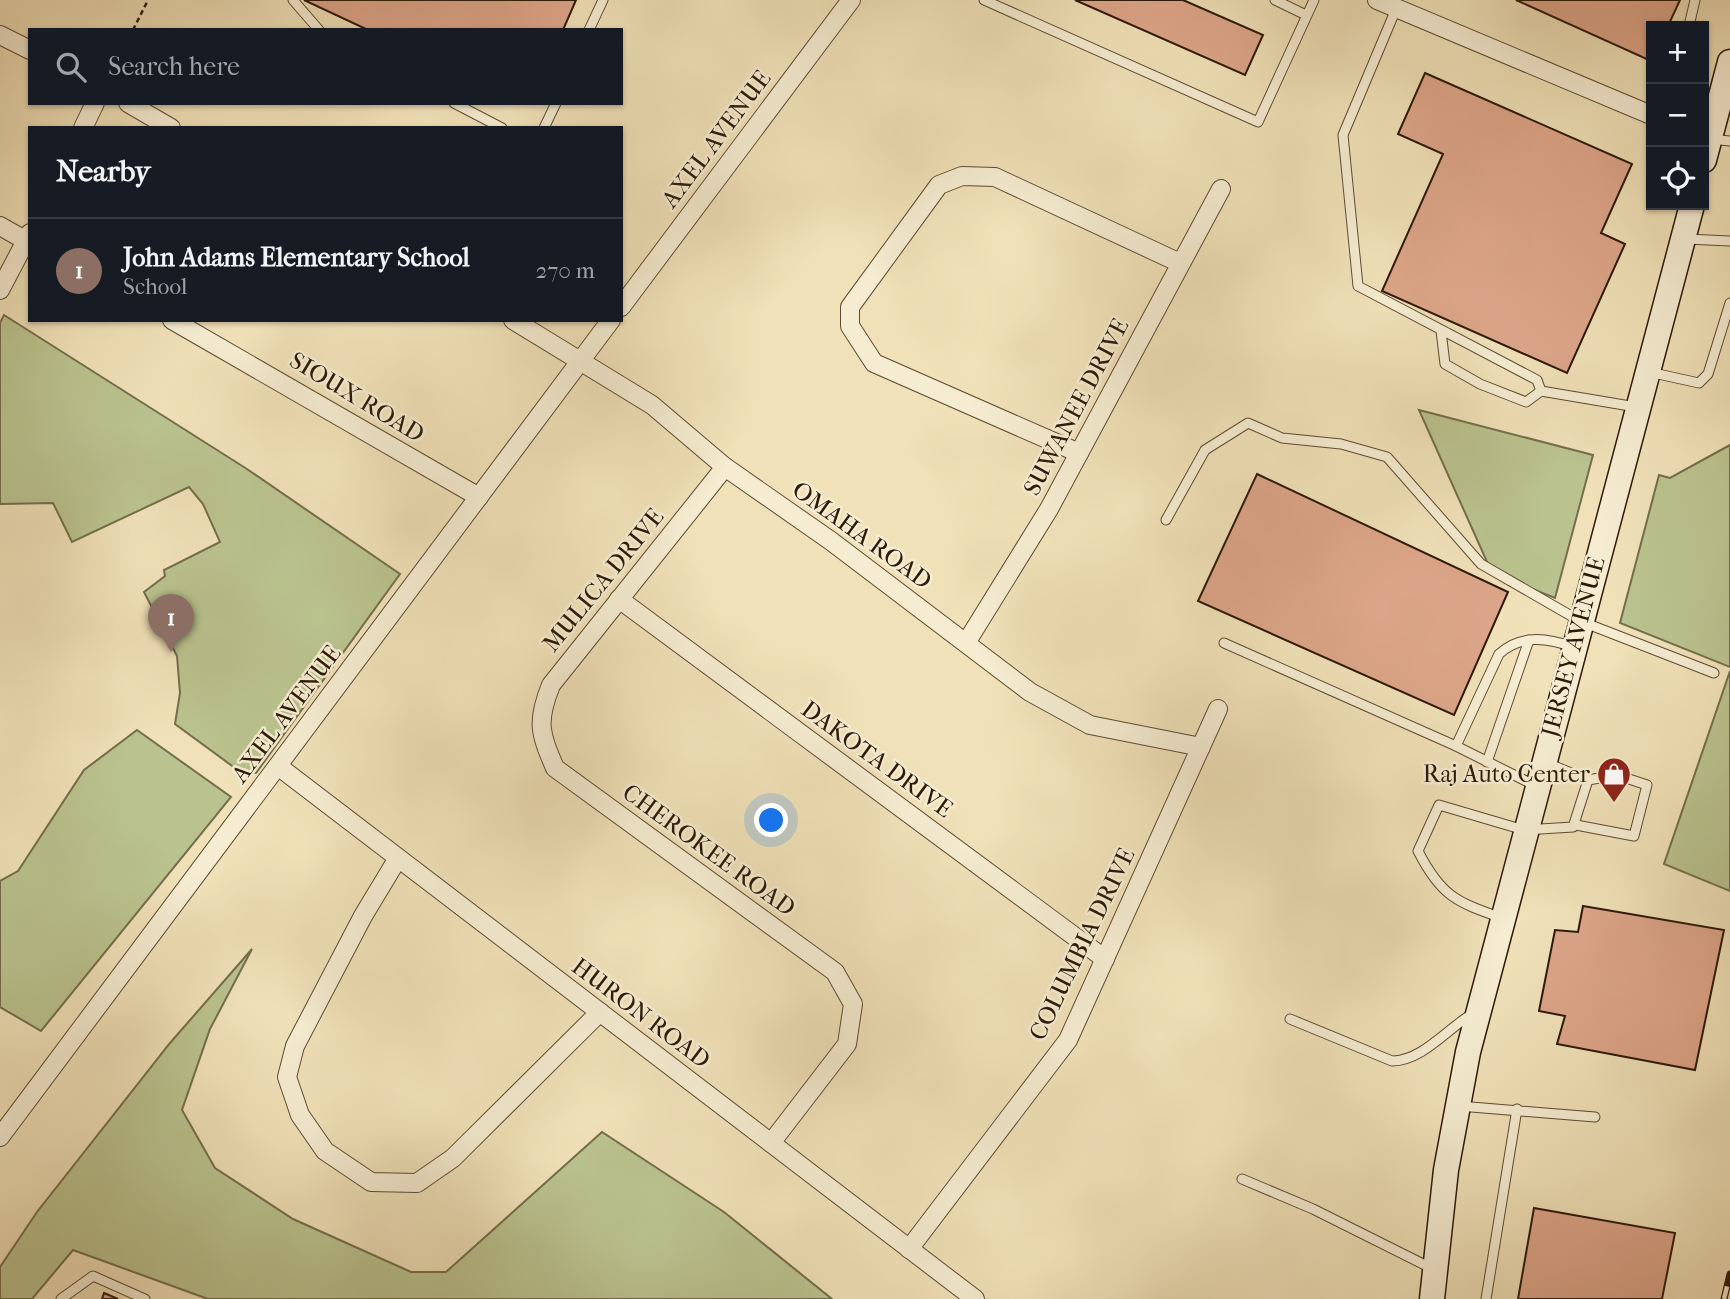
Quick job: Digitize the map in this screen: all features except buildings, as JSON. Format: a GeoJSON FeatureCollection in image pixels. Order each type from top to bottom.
{"type":"FeatureCollection","features":[{"type":"Feature","properties":{"kind":"main road"},"geometry":{"type":"LineString","coordinates":[[1712,144],[1730,62]]}},
{"type":"Feature","properties":{"kind":"main road","name":"JERSEY AVENUE"},"geometry":{"type":"LineString","coordinates":[[1432,1299],[1457,1106],[1478,1011],[1691,210]]}},
{"type":"Feature","properties":{"kind":"street","name":"AXEL AVENUE"},"geometry":{"type":"LineString","coordinates":[[623,304],[851,0]]}},
{"type":"Feature","properties":{"kind":"street"},"geometry":{"type":"LineString","coordinates":[[1377,0],[1646,113]]}},
{"type":"Feature","properties":{"kind":"street"},"geometry":{"type":"LineString","coordinates":[[0,35],[28,49]]}},
{"type":"Feature","properties":{"kind":"street"},"geometry":{"type":"LineString","coordinates":[[84,126],[94,105]]}},
{"type":"Feature","properties":{"kind":"street"},"geometry":{"type":"LineString","coordinates":[[132,105],[168,126]]}},
{"type":"Feature","properties":{"kind":"street"},"geometry":{"type":"LineString","coordinates":[[1079,453],[874,363],[850,326],[850,307],[939,185],[948,179],[962,176],[995,177],[1181,263]]}},
{"type":"Feature","properties":{"kind":"street","name":"SUWANEE DRIVE"},"geometry":{"type":"LineString","coordinates":[[966,643],[1049,509],[1221,189]]}},
{"type":"Feature","properties":{"kind":"street"},"geometry":{"type":"LineString","coordinates":[[0,226],[28,239],[0,290]]}},
{"type":"Feature","properties":{"kind":"street","name":"SIOUX ROAD"},"geometry":{"type":"LineString","coordinates":[[175,322],[479,497]]}},
{"type":"Feature","properties":{"kind":"street","name":"OMAHA ROAD"},"geometry":{"type":"LineString","coordinates":[[516,322],[652,405],[725,467],[831,541],[1030,692],[1090,725],[1201,747]]}},
{"type":"Feature","properties":{"kind":"street","name":"AXEL AVENUE"},"geometry":{"type":"LineString","coordinates":[[0,1137],[610,322]]}},
{"type":"Feature","properties":{"kind":"street","name":"MULICA DRIVE"},"geometry":{"type":"LineString","coordinates":[[540,733],[541,710],[551,685],[725,467]]}},
{"type":"Feature","properties":{"kind":"street","name":"DAKOTA DRIVE"},"geometry":{"type":"LineString","coordinates":[[619,599],[1105,959]]}},
{"type":"Feature","properties":{"kind":"street","name":"COLUMBIA DRIVE"},"geometry":{"type":"LineString","coordinates":[[909,1249],[1068,1040],[1218,709]]}},
{"type":"Feature","properties":{"kind":"street","name":"CHEROKEE ROAD"},"geometry":{"type":"LineString","coordinates":[[540,733],[555,768],[835,972],[853,1003],[847,1044],[771,1143]]}},
{"type":"Feature","properties":{"kind":"street","name":"HURON ROAD"},"geometry":{"type":"LineString","coordinates":[[278,766],[975,1299]]}},
{"type":"Feature","properties":{"kind":"street"},"geometry":{"type":"LineString","coordinates":[[398,858],[363,916],[295,1046],[287,1077],[300,1115],[325,1151],[371,1182],[417,1183],[453,1158],[600,1012]]}},
{"type":"Feature","properties":{"kind":"lane"},"geometry":{"type":"LineString","coordinates":[[293,0],[317,28]]}},
{"type":"Feature","properties":{"kind":"lane"},"geometry":{"type":"LineString","coordinates":[[590,28],[603,0]]}},
{"type":"Feature","properties":{"kind":"lane"},"geometry":{"type":"LineString","coordinates":[[984,0],[1258,122],[1314,0]]}},
{"type":"Feature","properties":{"kind":"lane"},"geometry":{"type":"LineString","coordinates":[[1275,0],[1306,15]]}},
{"type":"Feature","properties":{"kind":"lane"},"geometry":{"type":"LineString","coordinates":[[1690,21],[1695,0]]}},
{"type":"Feature","properties":{"kind":"lane"},"geometry":{"type":"LineString","coordinates":[[1396,9],[1343,135],[1358,286],[1537,380],[1541,391]]}},
{"type":"Feature","properties":{"kind":"lane"},"geometry":{"type":"LineString","coordinates":[[458,105],[498,126]]}},
{"type":"Feature","properties":{"kind":"lane"},"geometry":{"type":"LineString","coordinates":[[545,126],[555,105]]}},
{"type":"Feature","properties":{"kind":"lane"},"geometry":{"type":"LineString","coordinates":[[1682,239],[1730,241]]}},
{"type":"Feature","properties":{"kind":"lane"},"geometry":{"type":"LineString","coordinates":[[1647,372],[1699,383],[1708,374],[1730,303]]}},
{"type":"Feature","properties":{"kind":"lane"},"geometry":{"type":"LineString","coordinates":[[1441,331],[1445,365],[1480,384],[1526,402],[1541,391],[1637,407]]}},
{"type":"Feature","properties":{"kind":"lane"},"geometry":{"type":"LineString","coordinates":[[1166,520],[1205,450],[1248,423],[1282,438],[1341,444],[1387,457],[1481,564],[1580,621],[1714,673]]}},
{"type":"Feature","properties":{"kind":"lane"},"geometry":{"type":"LineString","coordinates":[[1456,746],[1499,654],[1507,647],[1547,638],[1573,647]]}},
{"type":"Feature","properties":{"kind":"lane"},"geometry":{"type":"LineString","coordinates":[[1487,762],[1529,640]]}},
{"type":"Feature","properties":{"kind":"lane"},"geometry":{"type":"LineString","coordinates":[[1224,643],[1487,762],[1539,774],[1588,780],[1617,775],[1647,785],[1634,836],[1576,825],[1569,828],[1524,830],[1439,805],[1419,851],[1432,878],[1460,904],[1502,918]]}},
{"type":"Feature","properties":{"kind":"lane"},"geometry":{"type":"LineString","coordinates":[[1576,825],[1588,780]]}},
{"type":"Feature","properties":{"kind":"lane"},"geometry":{"type":"LineString","coordinates":[[1290,1019],[1392,1061],[1401,1061],[1436,1042],[1459,1022],[1478,1011]]}},
{"type":"Feature","properties":{"kind":"lane"},"geometry":{"type":"LineString","coordinates":[[1457,1106],[1595,1117]]}},
{"type":"Feature","properties":{"kind":"lane"},"geometry":{"type":"LineString","coordinates":[[1486,1299],[1517,1109]]}},
{"type":"Feature","properties":{"kind":"lane"},"geometry":{"type":"LineString","coordinates":[[1242,1179],[1312,1209],[1435,1269]]}},
{"type":"Feature","properties":{"kind":"lane"},"geometry":{"type":"LineString","coordinates":[[61,1299],[93,1276],[145,1299]]}},
{"type":"Feature","properties":{"kind":"path"},"geometry":{"type":"LineString","coordinates":[[134,28],[148,0]]}},
{"type":"Feature","properties":{"kind":"green space"},"geometry":{"type":"Polygon","coordinates":[[[4,315],[247,469],[400,574],[256,773],[239,771],[175,724],[180,693],[177,656],[144,592],[165,576],[164,570],[220,542],[203,504],[189,487],[72,542],[53,503],[0,504],[0,323],[4,315]]]}},
{"type":"Feature","properties":{"kind":"green space"},"geometry":{"type":"Polygon","coordinates":[[[1419,410],[1593,455],[1555,598],[1492,573],[1419,410]]]}},
{"type":"Feature","properties":{"kind":"green space"},"geometry":{"type":"Polygon","coordinates":[[[1730,445],[1730,667],[1620,623],[1659,475],[1670,478],[1730,445]]]}},
{"type":"Feature","properties":{"kind":"green space"},"geometry":{"type":"Polygon","coordinates":[[[1730,671],[1730,891],[1664,864],[1730,671]]]}},
{"type":"Feature","properties":{"kind":"green space"},"geometry":{"type":"Polygon","coordinates":[[[137,730],[231,797],[41,1031],[0,1007],[0,881],[18,871],[84,770],[137,730]]]}},
{"type":"Feature","properties":{"kind":"green space"},"geometry":{"type":"Polygon","coordinates":[[[252,949],[210,1029],[182,1110],[215,1168],[293,1219],[411,1272],[446,1272],[602,1132],[724,1212],[832,1299],[208,1299],[73,1250],[32,1299],[0,1299],[0,1267],[37,1212],[170,1043],[252,949]]]}},
{"type":"Feature","properties":{"kind":"railway"},"geometry":{"type":"LineString","coordinates":[[1724,1299],[1730,1274]]}},
{"type":"Feature","properties":{"kind":"place","name":"John Adams Elementary School"},"geometry":{"type":"Point","coordinates":[171,652]}},
{"type":"Feature","properties":{"kind":"place","name":"Raj Auto Center"},"geometry":{"type":"Point","coordinates":[1614,804]}}]}
